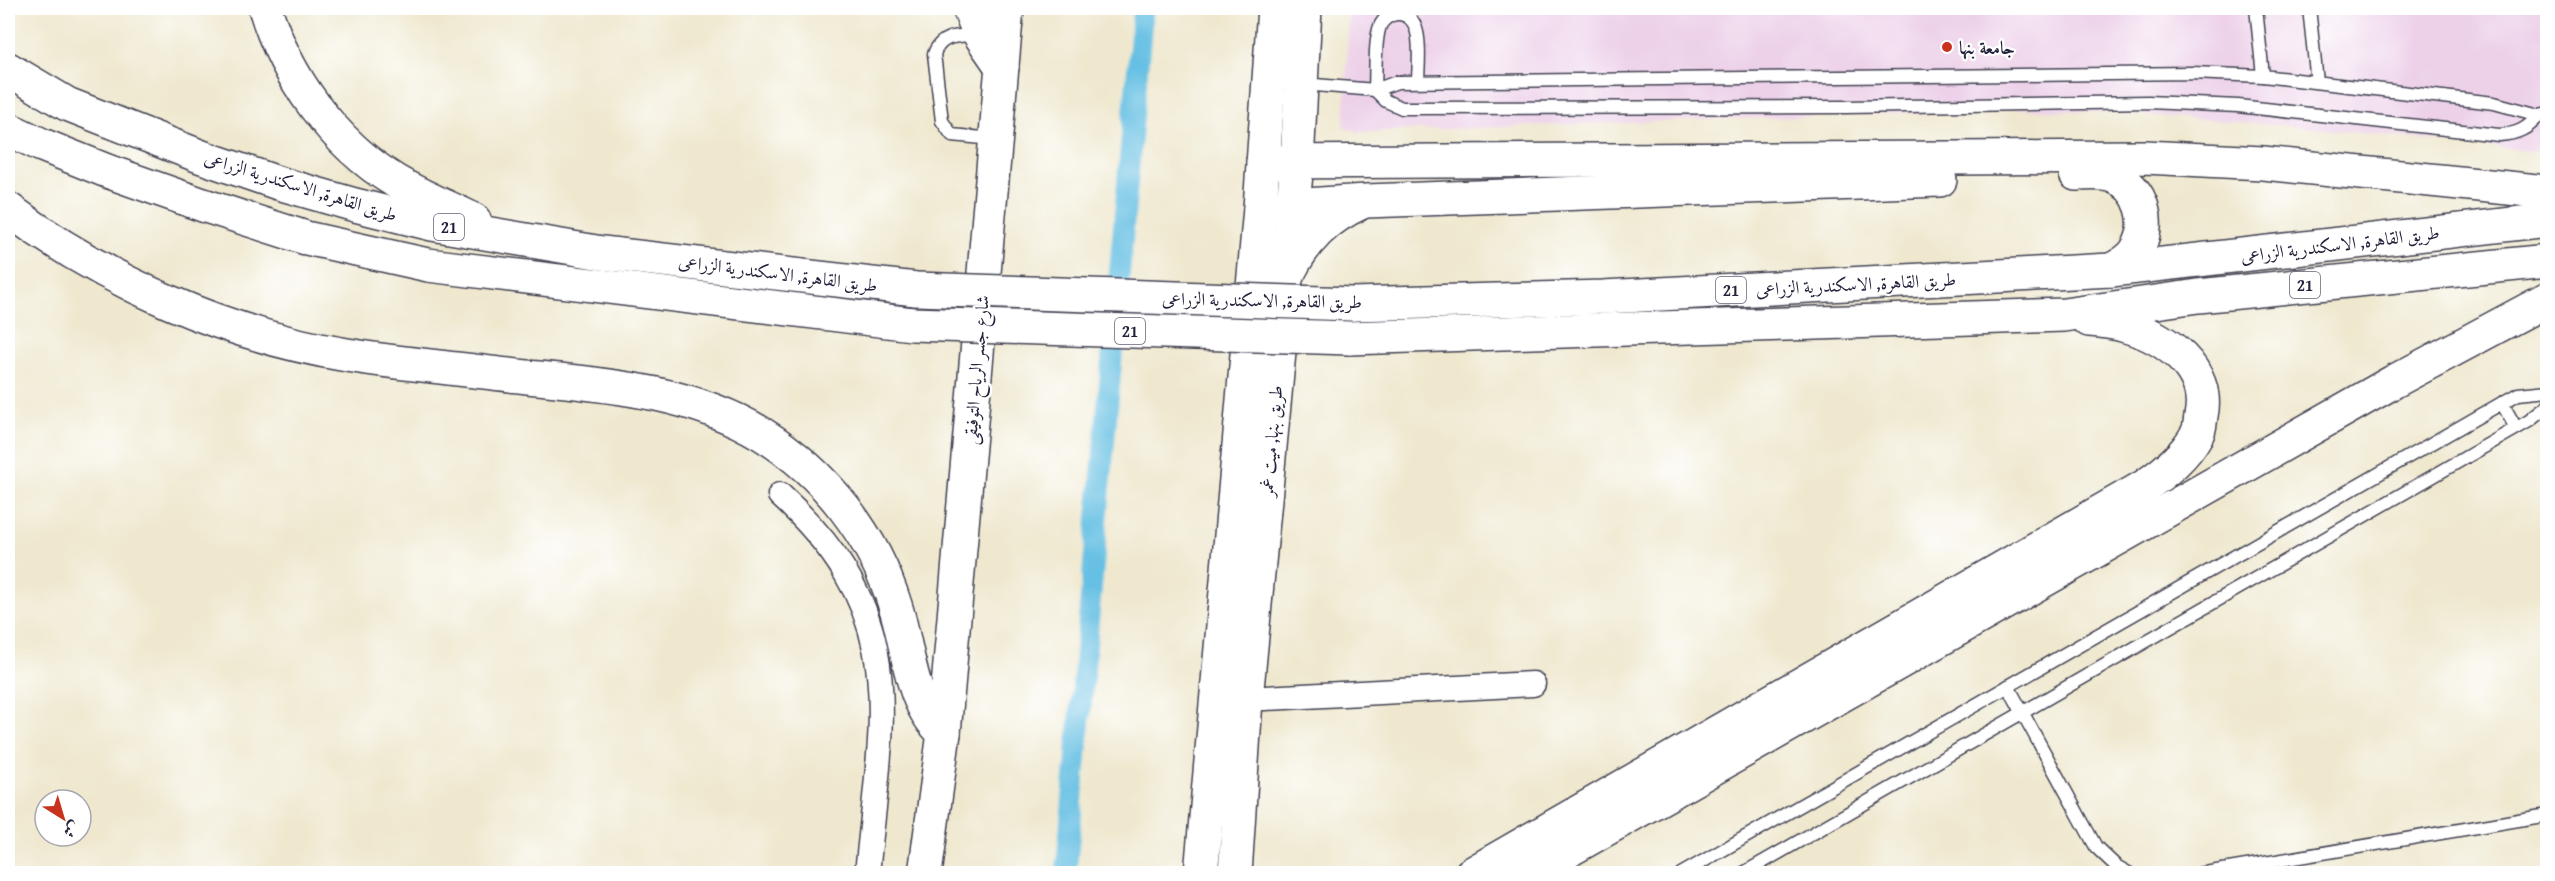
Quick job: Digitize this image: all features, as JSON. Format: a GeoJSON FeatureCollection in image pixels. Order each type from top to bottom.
{"type":"FeatureCollection","features":[{"type":"Feature","properties":{"kind":"main road"},"geometry":{"type":"LineString","coordinates":[[265,8],[292,72],[327,122],[348,144],[395,181],[511,238]]}},
{"type":"Feature","properties":{"kind":"main road","name":"طريق بنها, ميت غمر"},"geometry":{"type":"LineString","coordinates":[[1235,862],[1246,699],[1297,163],[1274,8]]}},
{"type":"Feature","properties":{"kind":"main road","name":"طريق بنها, ميت غمر"},"geometry":{"type":"LineString","coordinates":[[1202,873],[1263,162],[1305,8]]}},
{"type":"Feature","properties":{"kind":"main road","name":"شارع جسر الرياح التوفيقى"},"geometry":{"type":"LineString","coordinates":[[925,873],[944,733],[1002,68],[990,21]]}},
{"type":"Feature","properties":{"kind":"main road","name":"طريق القاهرة, الاسكندرية الزراعى"},"geometry":{"type":"LineString","coordinates":[[8,69],[67,104],[202,157],[278,183],[432,224],[602,253],[916,289],[1352,304],[1603,297],[2110,270],[2547,220]]}},
{"type":"Feature","properties":{"kind":"main road","name":"طريق القاهرة, الاسكندرية الزراعى"},"geometry":{"type":"LineString","coordinates":[[8,129],[107,171],[215,209],[306,238],[428,265],[912,324],[1349,338],[2064,315],[2199,296],[2547,261]]}},
{"type":"Feature","properties":{"kind":"main road"},"geometry":{"type":"LineString","coordinates":[[1263,162],[2145,157],[2263,163],[2547,192]]}},
{"type":"Feature","properties":{"kind":"main road"},"geometry":{"type":"LineString","coordinates":[[1260,208],[1366,201],[2099,173],[2127,184],[2137,195],[2143,209],[2145,224],[2143,239],[2135,253],[2124,264],[2110,270]]}},
{"type":"Feature","properties":{"kind":"main road"},"geometry":{"type":"LineString","coordinates":[[1287,276],[1297,256],[1310,238],[1345,210],[1366,201]]}},
{"type":"Feature","properties":{"kind":"main road"},"geometry":{"type":"LineString","coordinates":[[8,209],[61,245],[104,270],[177,304],[246,330],[347,355],[650,392],[707,408],[761,434],[809,470],[830,491],[863,534],[893,599],[921,703],[926,714],[944,733]]}},
{"type":"Feature","properties":{"kind":"main road"},"geometry":{"type":"LineString","coordinates":[[1527,873],[2393,382],[2547,299]]}},
{"type":"Feature","properties":{"kind":"main road"},"geometry":{"type":"LineString","coordinates":[[1471,873],[2145,486],[2171,467],[2198,432],[2203,407],[2200,382],[2190,366],[2158,339],[2126,326],[2064,315]]}},
{"type":"Feature","properties":{"kind":"main road"},"geometry":{"type":"LineString","coordinates":[[1235,862],[1260,873]]}},
{"type":"Feature","properties":{"kind":"street"},"geometry":{"type":"LineString","coordinates":[[780,495],[807,520],[844,569],[866,612],[878,659],[882,707],[867,873]]}},
{"type":"Feature","properties":{"kind":"street"},"geometry":{"type":"LineString","coordinates":[[1246,699],[1533,684]]}},
{"type":"Feature","properties":{"kind":"lane"},"geometry":{"type":"LineString","coordinates":[[2256,8],[2263,76]]}},
{"type":"Feature","properties":{"kind":"lane"},"geometry":{"type":"LineString","coordinates":[[2309,8],[2317,82]]}},
{"type":"Feature","properties":{"kind":"lane"},"geometry":{"type":"LineString","coordinates":[[1418,81],[1418,33],[1415,23],[1407,16],[1397,14],[1387,17],[1380,25],[1375,90],[1386,101],[1402,108],[1846,107],[2103,102],[2171,103],[2283,111],[2499,135],[2522,130],[2543,114]]}},
{"type":"Feature","properties":{"kind":"lane"},"geometry":{"type":"LineString","coordinates":[[990,21],[949,37],[936,48],[934,54],[942,121],[952,135],[996,140]]}},
{"type":"Feature","properties":{"kind":"lane"},"geometry":{"type":"LineString","coordinates":[[1286,83],[1375,90],[1396,81],[2192,73],[2263,76],[2494,102],[2543,114]]}},
{"type":"Feature","properties":{"kind":"lane"},"geometry":{"type":"LineString","coordinates":[[1682,873],[2518,394],[2547,390]]}},
{"type":"Feature","properties":{"kind":"lane"},"geometry":{"type":"LineString","coordinates":[[2502,403],[2516,428]]}},
{"type":"Feature","properties":{"kind":"lane"},"geometry":{"type":"LineString","coordinates":[[1742,873],[2516,428],[2547,406]]}},
{"type":"Feature","properties":{"kind":"lane"},"geometry":{"type":"LineString","coordinates":[[2008,686],[2096,847],[2116,866],[2130,873]]}},
{"type":"Feature","properties":{"kind":"lane"},"geometry":{"type":"LineString","coordinates":[[2199,873],[2547,816]]}},
{"type":"Feature","properties":{"kind":"shaded area","name":"جامعة بنها"},"geometry":{"type":"Polygon","coordinates":[[[1349,8],[2547,8],[2547,153],[2305,127],[2119,113],[2021,109],[1359,132],[1344,127],[1349,8]]]}},
{"type":"Feature","properties":{"kind":"waterway"},"geometry":{"type":"LineString","coordinates":[[1066,874],[1143,8]]}},
{"type":"Feature","properties":{"kind":"place","name":"جامعة بنها"},"geometry":{"type":"Point","coordinates":[1947,47]}}]}
